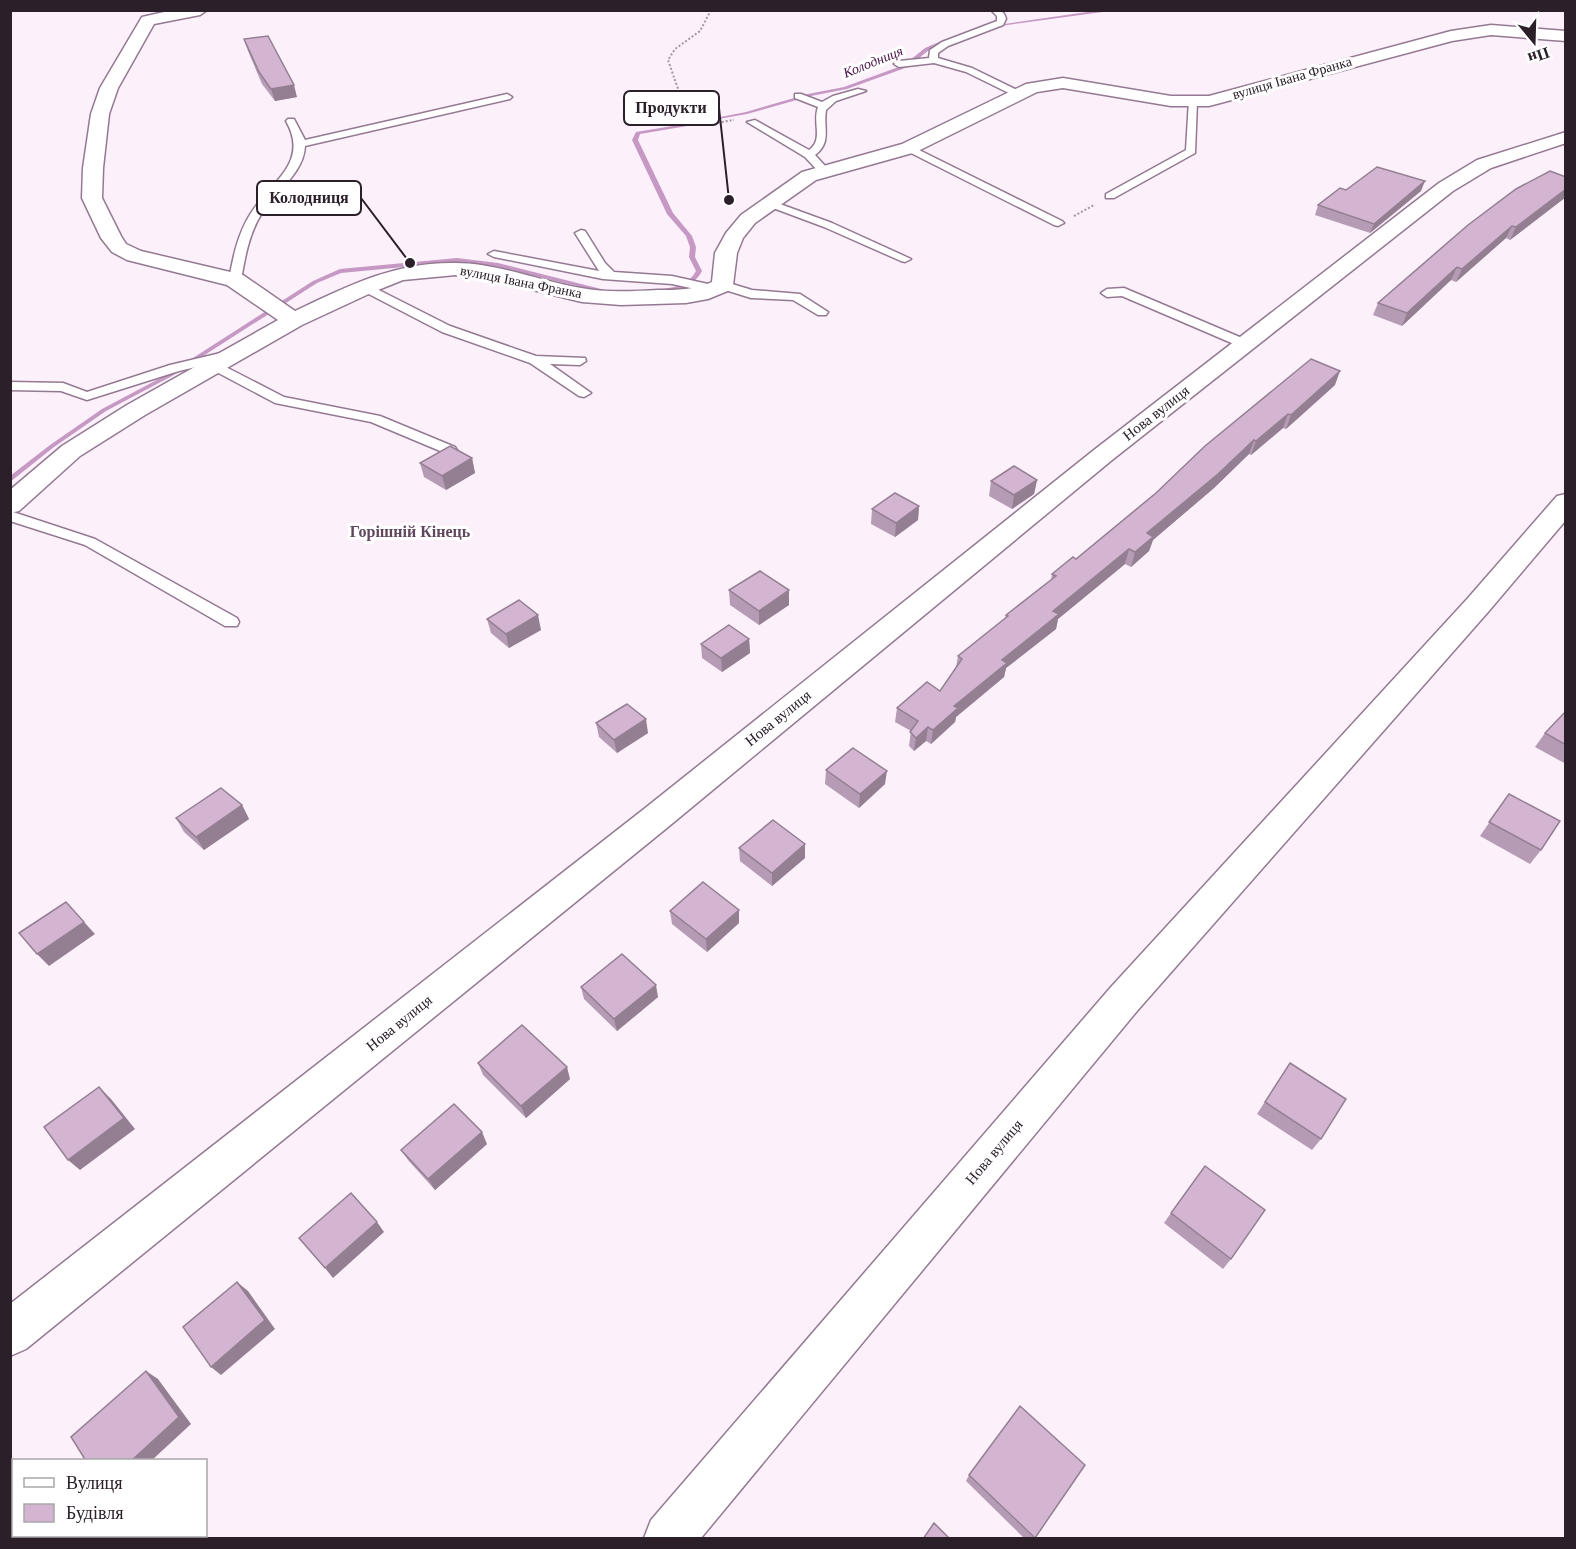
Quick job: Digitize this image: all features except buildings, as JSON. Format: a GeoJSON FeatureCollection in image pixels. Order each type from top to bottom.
{"type":"FeatureCollection","features":[{"type":"Feature","properties":{"kind":"street"},"geometry":{"type":"LineString","coordinates":[[200,10],[158,13],[148,20],[109,88],[95,144],[92,198],[111,238],[119,248],[134,256],[235,280],[290,318]]}},
{"type":"Feature","properties":{"kind":"street","name":"вулиця Івана Франка"},"geometry":{"type":"LineString","coordinates":[[10,505],[71,451],[215,362],[236,354],[290,318],[400,274],[456,269],[492,274],[582,295],[655,298],[686,296],[713,287],[733,237],[748,219],[809,176],[909,148],[1018,94],[1045,85],[1063,83],[1171,101],[1192,102],[1235,94],[1343,63],[1470,32],[1512,30],[1566,36]]}},
{"type":"Feature","properties":{"kind":"street","name":"Нова вулиця"},"geometry":{"type":"LineString","coordinates":[[10,1333],[647,825],[1103,455],[1446,187],[1484,165],[1566,137]]}},
{"type":"Feature","properties":{"kind":"street","name":"Нова вулиця"},"geometry":{"type":"LineString","coordinates":[[669,1539],[1124,999],[1470,614],[1566,502]]}},
{"type":"Feature","properties":{"kind":"lane"},"geometry":{"type":"LineString","coordinates":[[929,61],[933,52],[945,44],[996,26],[1002,19],[995,10]]}},
{"type":"Feature","properties":{"kind":"lane"},"geometry":{"type":"LineString","coordinates":[[898,64],[929,61],[969,70],[1018,94]]}},
{"type":"Feature","properties":{"kind":"lane"},"geometry":{"type":"LineString","coordinates":[[810,155],[820,146],[823,132],[819,116],[823,106],[830,100],[861,91]]}},
{"type":"Feature","properties":{"kind":"lane"},"geometry":{"type":"LineString","coordinates":[[798,96],[823,106]]}},
{"type":"Feature","properties":{"kind":"lane"},"geometry":{"type":"LineString","coordinates":[[301,144],[507,97]]}},
{"type":"Feature","properties":{"kind":"lane"},"geometry":{"type":"LineString","coordinates":[[1110,196],[1191,151],[1192,102]]}},
{"type":"Feature","properties":{"kind":"lane"},"geometry":{"type":"LineString","coordinates":[[235,280],[241,250],[256,214],[278,187],[300,153],[301,144],[291,121]]}},
{"type":"Feature","properties":{"kind":"lane"},"geometry":{"type":"LineString","coordinates":[[752,122],[810,155],[824,171]]}},
{"type":"Feature","properties":{"kind":"lane"},"geometry":{"type":"LineString","coordinates":[[909,148],[1058,223]]}},
{"type":"Feature","properties":{"kind":"lane"},"geometry":{"type":"LineString","coordinates":[[769,203],[828,225],[904,259]]}},
{"type":"Feature","properties":{"kind":"lane"},"geometry":{"type":"LineString","coordinates":[[581,233],[600,265],[610,275]]}},
{"type":"Feature","properties":{"kind":"lane"},"geometry":{"type":"LineString","coordinates":[[494,254],[610,275],[672,280],[751,294],[796,297],[822,312]]}},
{"type":"Feature","properties":{"kind":"lane"},"geometry":{"type":"LineString","coordinates":[[365,287],[446,329],[535,360],[584,393]]}},
{"type":"Feature","properties":{"kind":"lane"},"geometry":{"type":"LineString","coordinates":[[1107,293],[1124,292],[1245,344]]}},
{"type":"Feature","properties":{"kind":"lane"},"geometry":{"type":"LineString","coordinates":[[535,360],[580,361]]}},
{"type":"Feature","properties":{"kind":"lane"},"geometry":{"type":"LineString","coordinates":[[10,386],[63,387],[87,396],[175,369],[215,362],[280,400],[375,419],[450,450]]}},
{"type":"Feature","properties":{"kind":"lane"},"geometry":{"type":"LineString","coordinates":[[10,516],[90,542],[231,622]]}},
{"type":"Feature","properties":{"kind":"path"},"geometry":{"type":"LineString","coordinates":[[711,10],[700,31],[675,49],[668,60],[683,102],[695,118],[702,123],[732,120],[752,122]]}},
{"type":"Feature","properties":{"kind":"path"},"geometry":{"type":"LineString","coordinates":[[1058,223],[1110,196]]}},
{"type":"Feature","properties":{"kind":"waterway","name":"Колодниця"},"geometry":{"type":"LineString","coordinates":[[993,26],[1115,10]]}},
{"type":"Feature","properties":{"kind":"waterway","name":"Колодниця"},"geometry":{"type":"LineString","coordinates":[[707,120],[747,113],[810,95],[845,88],[906,66],[927,49],[948,40]]}},
{"type":"Feature","properties":{"kind":"waterway","name":"Колодниця"},"geometry":{"type":"LineString","coordinates":[[659,291],[677,289],[687,285],[699,271],[692,257],[693,247],[689,236],[670,214],[635,140],[638,133],[691,124]]}},
{"type":"Feature","properties":{"kind":"waterway","name":"Колодниця"},"geometry":{"type":"LineString","coordinates":[[10,480],[52,446],[104,410],[170,375],[315,282],[340,271],[457,260],[498,265],[606,291]]}},
{"type":"Feature","properties":{"kind":"place","name":"Продукти"},"geometry":{"type":"Point","coordinates":[729,200]}},
{"type":"Feature","properties":{"kind":"place","name":"Колодниця"},"geometry":{"type":"Point","coordinates":[410,263]}},
{"type":"Feature","properties":{"kind":"district","name":"Горішній Кінець"},"geometry":{"type":"Point","coordinates":[410,531]}}]}
